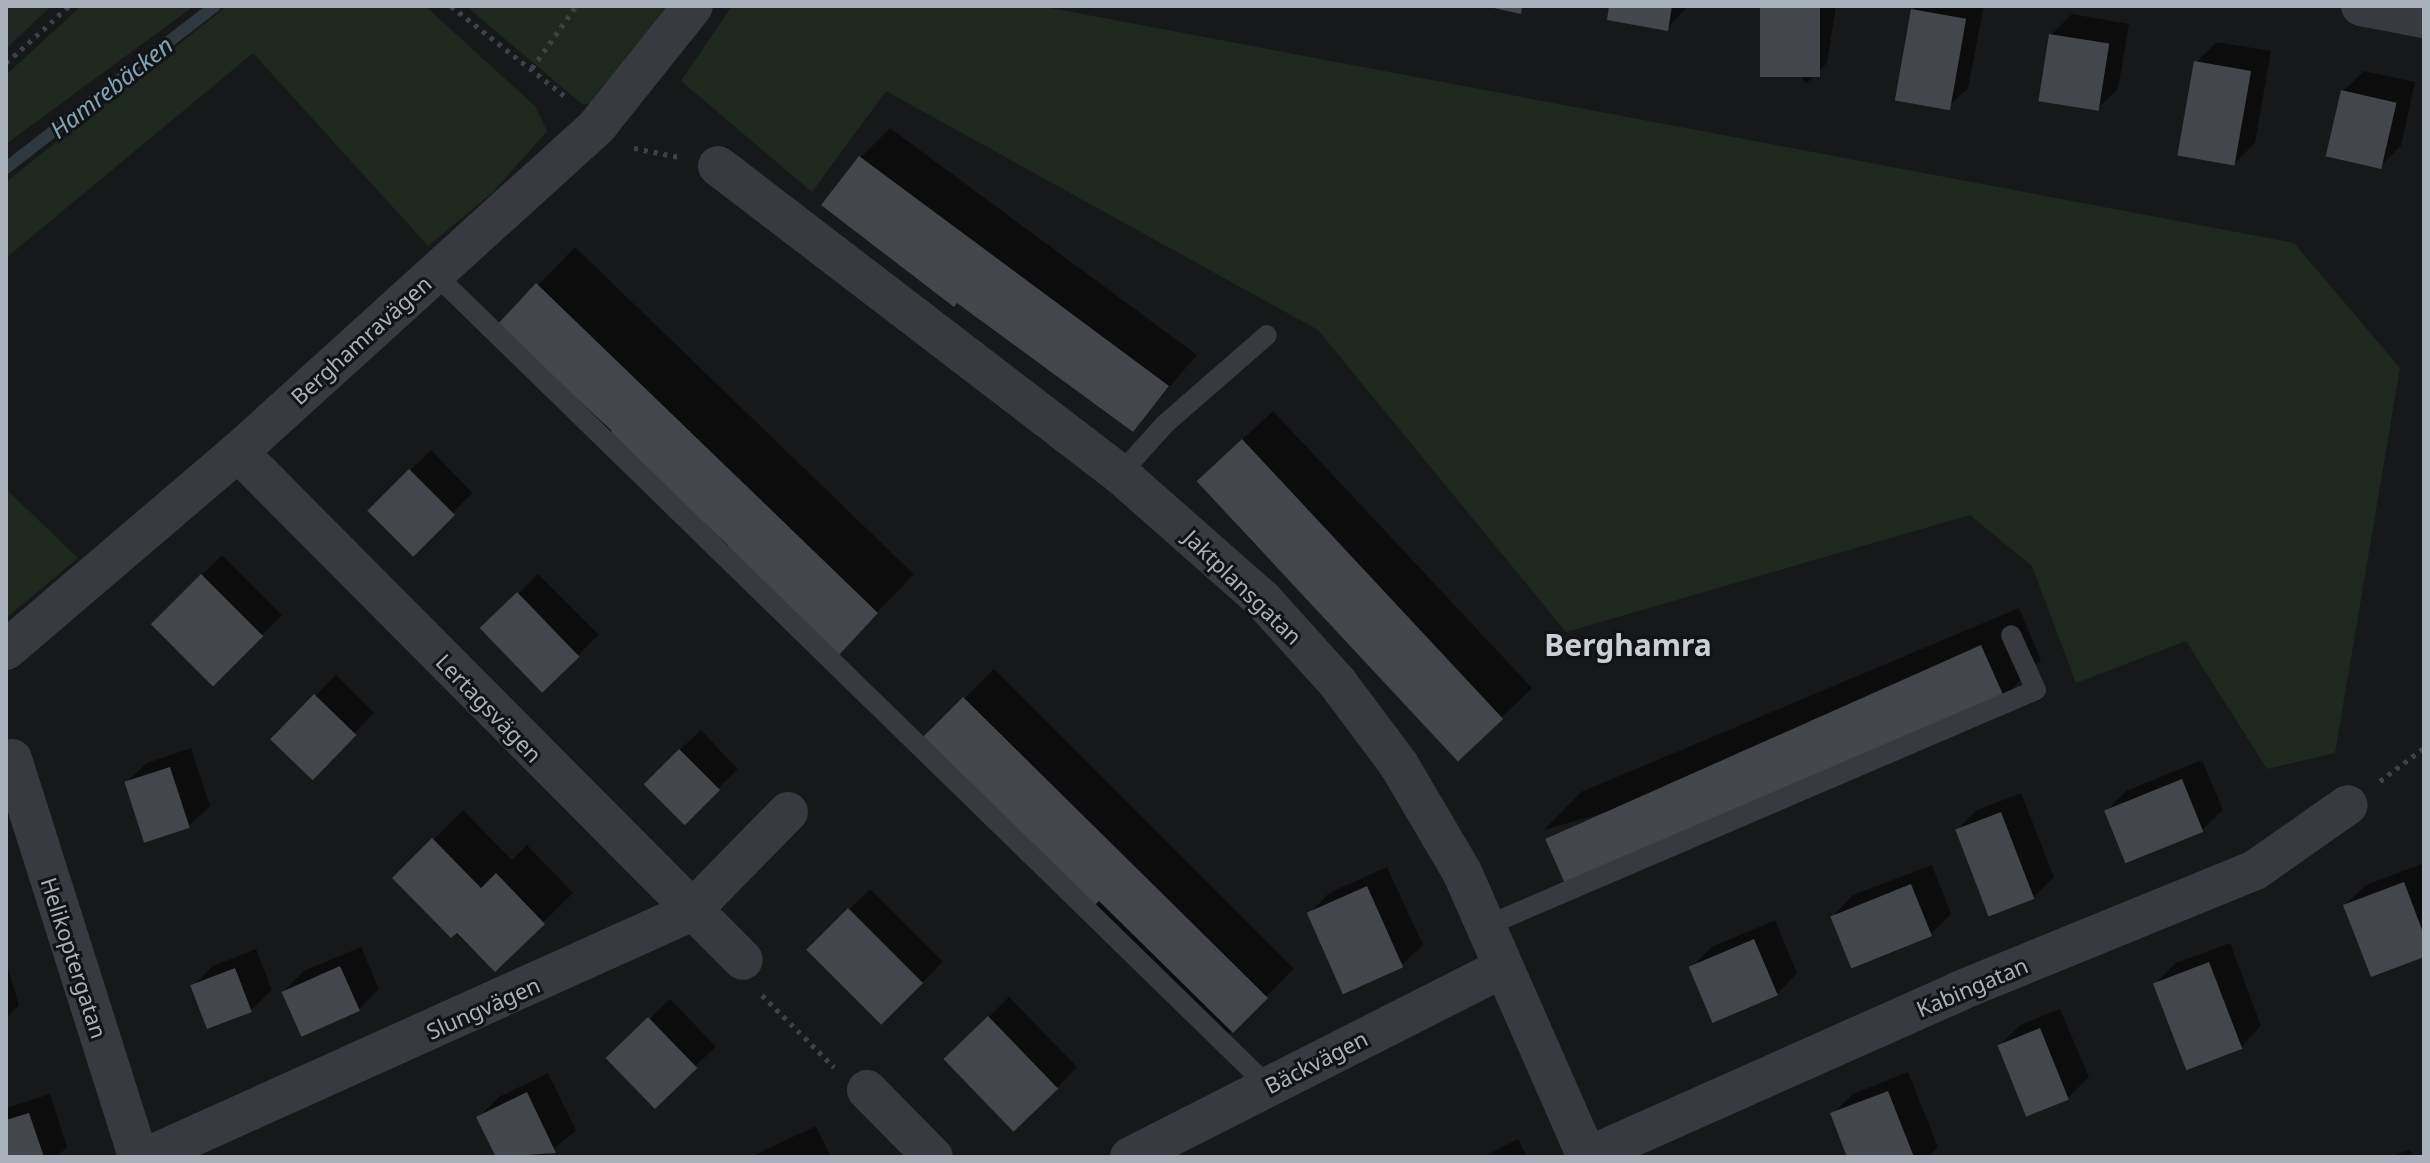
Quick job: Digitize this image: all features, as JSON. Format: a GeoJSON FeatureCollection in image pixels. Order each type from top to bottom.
{"type":"FeatureCollection","features":[{"type":"Feature","properties":{"kind":"street","name":"Berghamravägen"},"geometry":{"type":"LineString","coordinates":[[6,650],[238,452],[598,125],[693,6]]}},
{"type":"Feature","properties":{"kind":"street"},"geometry":{"type":"LineString","coordinates":[[2361,6],[2424,18]]}},
{"type":"Feature","properties":{"kind":"street","name":"Jaktplansgatan"},"geometry":{"type":"LineString","coordinates":[[718,166],[1120,474],[1262,599],[1337,682],[1399,765],[1462,872],[1587,1157]]}},
{"type":"Feature","properties":{"kind":"street","name":"Lertagsvägen"},"geometry":{"type":"LineString","coordinates":[[238,452],[690,912],[743,960]]}},
{"type":"Feature","properties":{"kind":"street","name":"Helikoptergatan"},"geometry":{"type":"LineString","coordinates":[[12,759],[138,1157]]}},
{"type":"Feature","properties":{"kind":"street","name":"Kabingatan"},"geometry":{"type":"LineString","coordinates":[[1587,1157],[1959,991],[2255,870],[2348,805]]}},
{"type":"Feature","properties":{"kind":"street","name":"Slungvägen"},"geometry":{"type":"LineString","coordinates":[[147,1157],[690,912],[788,812]]}},
{"type":"Feature","properties":{"kind":"street","name":"Bäckvägen"},"geometry":{"type":"LineString","coordinates":[[1130,1157],[1503,968]]}},
{"type":"Feature","properties":{"kind":"street"},"geometry":{"type":"LineString","coordinates":[[867,1090],[933,1157]]}},
{"type":"Feature","properties":{"kind":"lane"},"geometry":{"type":"LineString","coordinates":[[434,273],[1268,1086]]}},
{"type":"Feature","properties":{"kind":"lane"},"geometry":{"type":"LineString","coordinates":[[1120,474],[1165,424],[1267,335]]}},
{"type":"Feature","properties":{"kind":"lane"},"geometry":{"type":"LineString","coordinates":[[1486,926],[2036,690],[2011,635]]}},
{"type":"Feature","properties":{"kind":"path"},"geometry":{"type":"LineString","coordinates":[[6,63],[69,6]]}},
{"type":"Feature","properties":{"kind":"path"},"geometry":{"type":"LineString","coordinates":[[451,6],[532,68],[576,6]]}},
{"type":"Feature","properties":{"kind":"path"},"geometry":{"type":"LineString","coordinates":[[622,145],[718,166]]}},
{"type":"Feature","properties":{"kind":"path"},"geometry":{"type":"LineString","coordinates":[[2348,805],[2424,748]]}},
{"type":"Feature","properties":{"kind":"path"},"geometry":{"type":"LineString","coordinates":[[743,960],[753,987],[855,1088],[867,1090]]}},
{"type":"Feature","properties":{"kind":"shaded area"},"geometry":{"type":"Polygon","coordinates":[[[6,6],[51,6],[6,49],[6,6]]]}},
{"type":"Feature","properties":{"kind":"shaded area"},"geometry":{"type":"Polygon","coordinates":[[[81,6],[194,6],[6,144],[6,75],[81,6]]]}},
{"type":"Feature","properties":{"kind":"shaded area"},"geometry":{"type":"Polygon","coordinates":[[[227,6],[425,6],[535,106],[547,131],[492,193],[428,246],[253,53],[6,258],[6,182],[227,6]]]}},
{"type":"Feature","properties":{"kind":"shaded area"},"geometry":{"type":"Polygon","coordinates":[[[466,6],[672,6],[598,103],[582,104],[466,6]]]}},
{"type":"Feature","properties":{"kind":"shaded area"},"geometry":{"type":"Polygon","coordinates":[[[732,6],[1040,6],[2294,243],[2400,368],[2335,753],[2267,769],[2186,641],[2076,683],[2032,566],[1970,515],[1566,632],[1318,330],[886,91],[812,192],[681,81],[732,6]]]}},
{"type":"Feature","properties":{"kind":"shaded area"},"geometry":{"type":"Polygon","coordinates":[[[6,489],[78,558],[6,618],[6,489]]]}},
{"type":"Feature","properties":{"kind":"building"},"geometry":{"type":"Polygon","coordinates":[[[1485,6],[1522,6],[1521,14],[1485,6]]]}},
{"type":"Feature","properties":{"kind":"building"},"geometry":{"type":"Polygon","coordinates":[[[1609,6],[1672,6],[1668,31],[1607,20],[1609,6]]]}},
{"type":"Feature","properties":{"kind":"building"},"geometry":{"type":"Polygon","coordinates":[[[1760,6],[1820,6],[1820,77],[1760,77],[1760,6]]]}},
{"type":"Feature","properties":{"kind":"building"},"geometry":{"type":"Polygon","coordinates":[[[1911,9],[1966,19],[1950,110],[1895,101],[1911,9]]]}},
{"type":"Feature","properties":{"kind":"building"},"geometry":{"type":"Polygon","coordinates":[[[2049,34],[2109,44],[2099,111],[2038,101],[2049,34]]]}},
{"type":"Feature","properties":{"kind":"building"},"geometry":{"type":"Polygon","coordinates":[[[2194,61],[2251,71],[2234,166],[2177,156],[2194,61]]]}},
{"type":"Feature","properties":{"kind":"building"},"geometry":{"type":"Polygon","coordinates":[[[2341,90],[2397,103],[2381,169],[2326,156],[2341,90]]]}},
{"type":"Feature","properties":{"kind":"building"},"geometry":{"type":"Polygon","coordinates":[[[859,156],[1169,386],[1133,432],[957,303],[954,307],[821,205],[859,156]]]}},
{"type":"Feature","properties":{"kind":"building"},"geometry":{"type":"Polygon","coordinates":[[[536,283],[878,613],[838,656],[723,550],[728,545],[608,435],[612,431],[497,325],[536,283]]]}},
{"type":"Feature","properties":{"kind":"building"},"geometry":{"type":"Polygon","coordinates":[[[1242,439],[1503,719],[1458,761],[1197,481],[1242,439]]]}},
{"type":"Feature","properties":{"kind":"building"},"geometry":{"type":"Polygon","coordinates":[[[409,469],[455,515],[413,557],[367,511],[409,469]]]}},
{"type":"Feature","properties":{"kind":"building"},"geometry":{"type":"Polygon","coordinates":[[[201,574],[263,636],[213,686],[151,624],[201,574]]]}},
{"type":"Feature","properties":{"kind":"building"},"geometry":{"type":"Polygon","coordinates":[[[517,592],[580,657],[542,693],[480,628],[517,592]]]}},
{"type":"Feature","properties":{"kind":"building"},"geometry":{"type":"Polygon","coordinates":[[[1981,645],[2005,699],[1569,893],[1545,839],[1981,645]]]}},
{"type":"Feature","properties":{"kind":"building"},"geometry":{"type":"Polygon","coordinates":[[[314,694],[356,735],[313,780],[270,739],[314,694]]]}},
{"type":"Feature","properties":{"kind":"building"},"geometry":{"type":"Polygon","coordinates":[[[963,697],[1268,998],[1233,1033],[1099,901],[1093,907],[922,738],[963,697]]]}},
{"type":"Feature","properties":{"kind":"building"},"geometry":{"type":"Polygon","coordinates":[[[679,749],[720,790],[685,825],[644,784],[679,749]]]}},
{"type":"Feature","properties":{"kind":"building"},"geometry":{"type":"Polygon","coordinates":[[[170,767],[190,828],[144,843],[124,782],[170,767]]]}},
{"type":"Feature","properties":{"kind":"building"},"geometry":{"type":"Polygon","coordinates":[[[2182,779],[2203,832],[2125,863],[2104,810],[2182,779]]]}},
{"type":"Feature","properties":{"kind":"building"},"geometry":{"type":"Polygon","coordinates":[[[2001,812],[2034,899],[1989,916],[1955,830],[2001,812]]]}},
{"type":"Feature","properties":{"kind":"building"},"geometry":{"type":"Polygon","coordinates":[[[432,838],[481,888],[496,873],[545,924],[495,972],[457,933],[451,938],[392,878],[432,838]]]}},
{"type":"Feature","properties":{"kind":"building"},"geometry":{"type":"Polygon","coordinates":[[[2404,882],[2424,935],[2424,957],[2371,977],[2343,905],[2404,882]]]}},
{"type":"Feature","properties":{"kind":"building"},"geometry":{"type":"Polygon","coordinates":[[[1911,884],[1932,936],[1851,969],[1830,917],[1911,884]]]}},
{"type":"Feature","properties":{"kind":"building"},"geometry":{"type":"Polygon","coordinates":[[[1367,886],[1403,967],[1343,994],[1307,913],[1367,886]]]}},
{"type":"Feature","properties":{"kind":"building"},"geometry":{"type":"Polygon","coordinates":[[[848,908],[923,983],[881,1025],[806,950],[848,908]]]}},
{"type":"Feature","properties":{"kind":"building"},"geometry":{"type":"Polygon","coordinates":[[[1754,939],[1778,995],[1712,1023],[1689,967],[1754,939]]]}},
{"type":"Feature","properties":{"kind":"building"},"geometry":{"type":"Polygon","coordinates":[[[2209,962],[2242,1049],[2186,1070],[2153,984],[2209,962]]]}},
{"type":"Feature","properties":{"kind":"building"},"geometry":{"type":"Polygon","coordinates":[[[340,966],[360,1011],[301,1037],[282,992],[340,966]]]}},
{"type":"Feature","properties":{"kind":"building"},"geometry":{"type":"Polygon","coordinates":[[[235,968],[252,1012],[207,1029],[190,985],[235,968]]]}},
{"type":"Feature","properties":{"kind":"building"},"geometry":{"type":"Polygon","coordinates":[[[988,1016],[1058,1089],[1014,1132],[943,1059],[988,1016]]]}},
{"type":"Feature","properties":{"kind":"building"},"geometry":{"type":"Polygon","coordinates":[[[648,1017],[697,1068],[655,1109],[606,1058],[648,1017]]]}},
{"type":"Feature","properties":{"kind":"building"},"geometry":{"type":"Polygon","coordinates":[[[2040,1028],[2069,1099],[2026,1117],[1997,1045],[2040,1028]]]}},
{"type":"Feature","properties":{"kind":"building"},"geometry":{"type":"Polygon","coordinates":[[[1888,1091],[1914,1157],[1847,1157],[1830,1113],[1888,1091]]]}},
{"type":"Feature","properties":{"kind":"building"},"geometry":{"type":"Polygon","coordinates":[[[527,1092],[556,1153],[496,1157],[476,1117],[527,1092]]]}},
{"type":"Feature","properties":{"kind":"building"},"geometry":{"type":"Polygon","coordinates":[[[29,1113],[44,1157],[6,1157],[6,1120],[29,1113]]]}},
{"type":"Feature","properties":{"kind":"waterway","name":"Hamrebäcken"},"geometry":{"type":"LineString","coordinates":[[6,168],[215,6]]}},
{"type":"Feature","properties":{"kind":"district","name":"Berghamra"},"geometry":{"type":"Point","coordinates":[1628,645]}}]}
